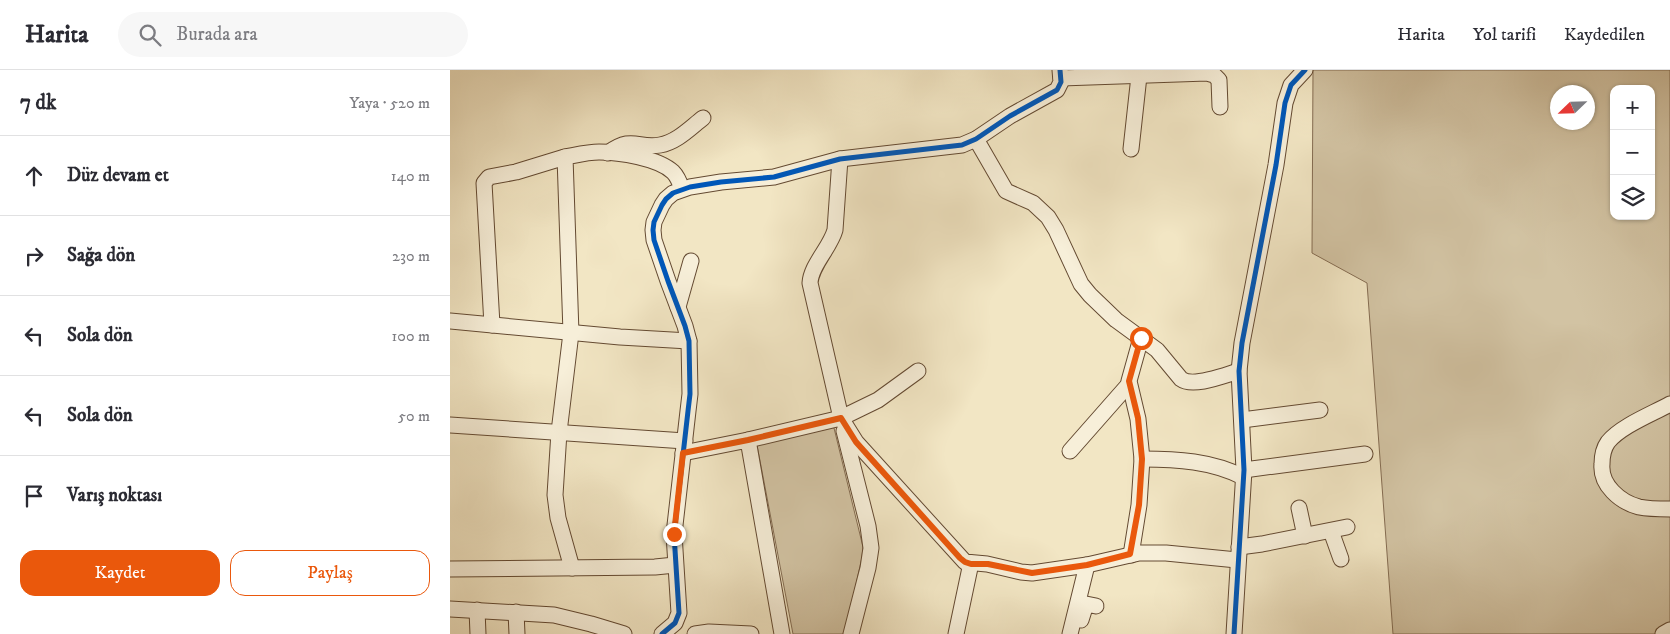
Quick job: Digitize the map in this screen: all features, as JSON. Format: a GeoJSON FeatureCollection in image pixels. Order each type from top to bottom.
{"type":"FeatureCollection","features":[{"type":"Feature","properties":{"kind":"street"},"geometry":{"type":"LineString","coordinates":[[1234,634],[1244,473],[1239,371],[1247,313],[1276,165],[1285,103],[1292,85],[1305,70]]}},
{"type":"Feature","properties":{"kind":"street"},"geometry":{"type":"LineString","coordinates":[[662,634],[675,623],[678,613],[674,534],[690,394],[689,341],[657,251],[653,230],[658,213],[666,200],[682,189],[721,182],[774,177],[840,159],[958,146],[976,140],[1010,116],[1055,91],[1060,85],[1060,74],[1139,76],[1206,73],[1214,75],[1219,80],[1220,107]]}},
{"type":"Feature","properties":{"kind":"street"},"geometry":{"type":"LineString","coordinates":[[1131,149],[1139,76]]}},
{"type":"Feature","properties":{"kind":"street"},"geometry":{"type":"LineString","coordinates":[[608,153],[617,147],[632,142],[650,146],[667,143],[703,118]]}},
{"type":"Feature","properties":{"kind":"street"},"geometry":{"type":"LineString","coordinates":[[976,140],[1006,191],[1033,203],[1048,217],[1085,290],[1116,320],[1157,350],[1171,368],[1185,381],[1199,381],[1239,371]]}},
{"type":"Feature","properties":{"kind":"street"},"geometry":{"type":"LineString","coordinates":[[492,325],[484,183],[489,177],[516,172],[565,157],[588,153],[608,153],[625,155],[660,164],[675,174],[682,189]]}},
{"type":"Feature","properties":{"kind":"street"},"geometry":{"type":"LineString","coordinates":[[565,157],[571,333],[559,432],[555,503],[572,568]]}},
{"type":"Feature","properties":{"kind":"street"},"geometry":{"type":"LineString","coordinates":[[840,159],[835,230],[811,274],[810,283],[868,526],[871,548],[868,568],[851,634]]}},
{"type":"Feature","properties":{"kind":"street"},"geometry":{"type":"LineString","coordinates":[[678,307],[691,261]]}},
{"type":"Feature","properties":{"kind":"street"},"geometry":{"type":"LineString","coordinates":[[450,321],[571,333],[689,341]]}},
{"type":"Feature","properties":{"kind":"street"},"geometry":{"type":"LineString","coordinates":[[1070,451],[1129,384],[1141,338]]}},
{"type":"Feature","properties":{"kind":"street"},"geometry":{"type":"LineString","coordinates":[[450,425],[559,432],[684,447],[748,440],[841,418],[878,400],[918,371]]}},
{"type":"Feature","properties":{"kind":"street"},"geometry":{"type":"LineString","coordinates":[[1129,384],[1138,418],[1142,459],[1139,505],[1130,554]]}},
{"type":"Feature","properties":{"kind":"street"},"geometry":{"type":"LineString","coordinates":[[1670,404],[1640,419],[1612,439],[1604,450],[1602,467],[1605,483],[1620,497],[1638,506],[1670,509]]}},
{"type":"Feature","properties":{"kind":"street"},"geometry":{"type":"LineString","coordinates":[[1242,420],[1320,410]]}},
{"type":"Feature","properties":{"kind":"street"},"geometry":{"type":"LineString","coordinates":[[841,418],[856,442],[960,558],[971,564],[988,564],[1032,573],[1087,565],[1130,554],[1238,554],[1305,536],[1348,527]]}},
{"type":"Feature","properties":{"kind":"street"},"geometry":{"type":"LineString","coordinates":[[748,440],[782,634]]}},
{"type":"Feature","properties":{"kind":"street"},"geometry":{"type":"LineString","coordinates":[[1142,459],[1175,459],[1244,473],[1365,454]]}},
{"type":"Feature","properties":{"kind":"street"},"geometry":{"type":"LineString","coordinates":[[1299,508],[1305,536]]}},
{"type":"Feature","properties":{"kind":"street"},"geometry":{"type":"LineString","coordinates":[[1332,531],[1341,559]]}},
{"type":"Feature","properties":{"kind":"street"},"geometry":{"type":"LineString","coordinates":[[956,634],[971,564]]}},
{"type":"Feature","properties":{"kind":"street"},"geometry":{"type":"LineString","coordinates":[[450,569],[655,568],[675,565]]}},
{"type":"Feature","properties":{"kind":"street"},"geometry":{"type":"LineString","coordinates":[[1070,634],[1087,565]]}},
{"type":"Feature","properties":{"kind":"street"},"geometry":{"type":"LineString","coordinates":[[1078,634],[1086,604],[1096,606]]}},
{"type":"Feature","properties":{"kind":"street"},"geometry":{"type":"LineString","coordinates":[[450,609],[516,612],[567,618],[624,634]]}},
{"type":"Feature","properties":{"kind":"street"},"geometry":{"type":"LineString","coordinates":[[476,610],[478,634]]}},
{"type":"Feature","properties":{"kind":"street"},"geometry":{"type":"LineString","coordinates":[[516,612],[517,634]]}},
{"type":"Feature","properties":{"kind":"street"},"geometry":{"type":"LineString","coordinates":[[1663,634],[1670,630]]}},
{"type":"Feature","properties":{"kind":"street"},"geometry":{"type":"LineString","coordinates":[[695,634],[709,632],[751,634]]}},
{"type":"Feature","properties":{"kind":"shaded area"},"geometry":{"type":"Polygon","coordinates":[[[1313,70],[1670,70],[1670,634],[1393,634],[1367,283],[1312,253],[1313,70]]]}},
{"type":"Feature","properties":{"kind":"shaded area"},"geometry":{"type":"Polygon","coordinates":[[[829,425],[834,428],[863,547],[862,557],[845,634],[793,634],[757,445],[829,425]]]}},
{"type":"Feature","properties":{"kind":"cycle path"},"geometry":{"type":"LineString","coordinates":[[662,634],[675,623],[679,613],[674,534],[690,394],[689,341],[654,240],[654,222],[666,199],[673,193],[690,187],[774,177],[840,159],[962,145],[976,139],[1010,116],[1057,90],[1061,82],[1060,70]]}},
{"type":"Feature","properties":{"kind":"cycle path"},"geometry":{"type":"LineString","coordinates":[[1234,634],[1244,470],[1239,371],[1242,343],[1276,165],[1285,103],[1291,85],[1305,70]]}},
{"type":"Feature","properties":{"kind":"route"},"geometry":{"type":"LineString","coordinates":[[674,534],[683,453],[841,418],[856,442],[965,562],[988,564],[1032,573],[1098,563],[1130,554],[1139,505],[1142,459],[1138,418],[1129,381],[1141,338]]}}]}
